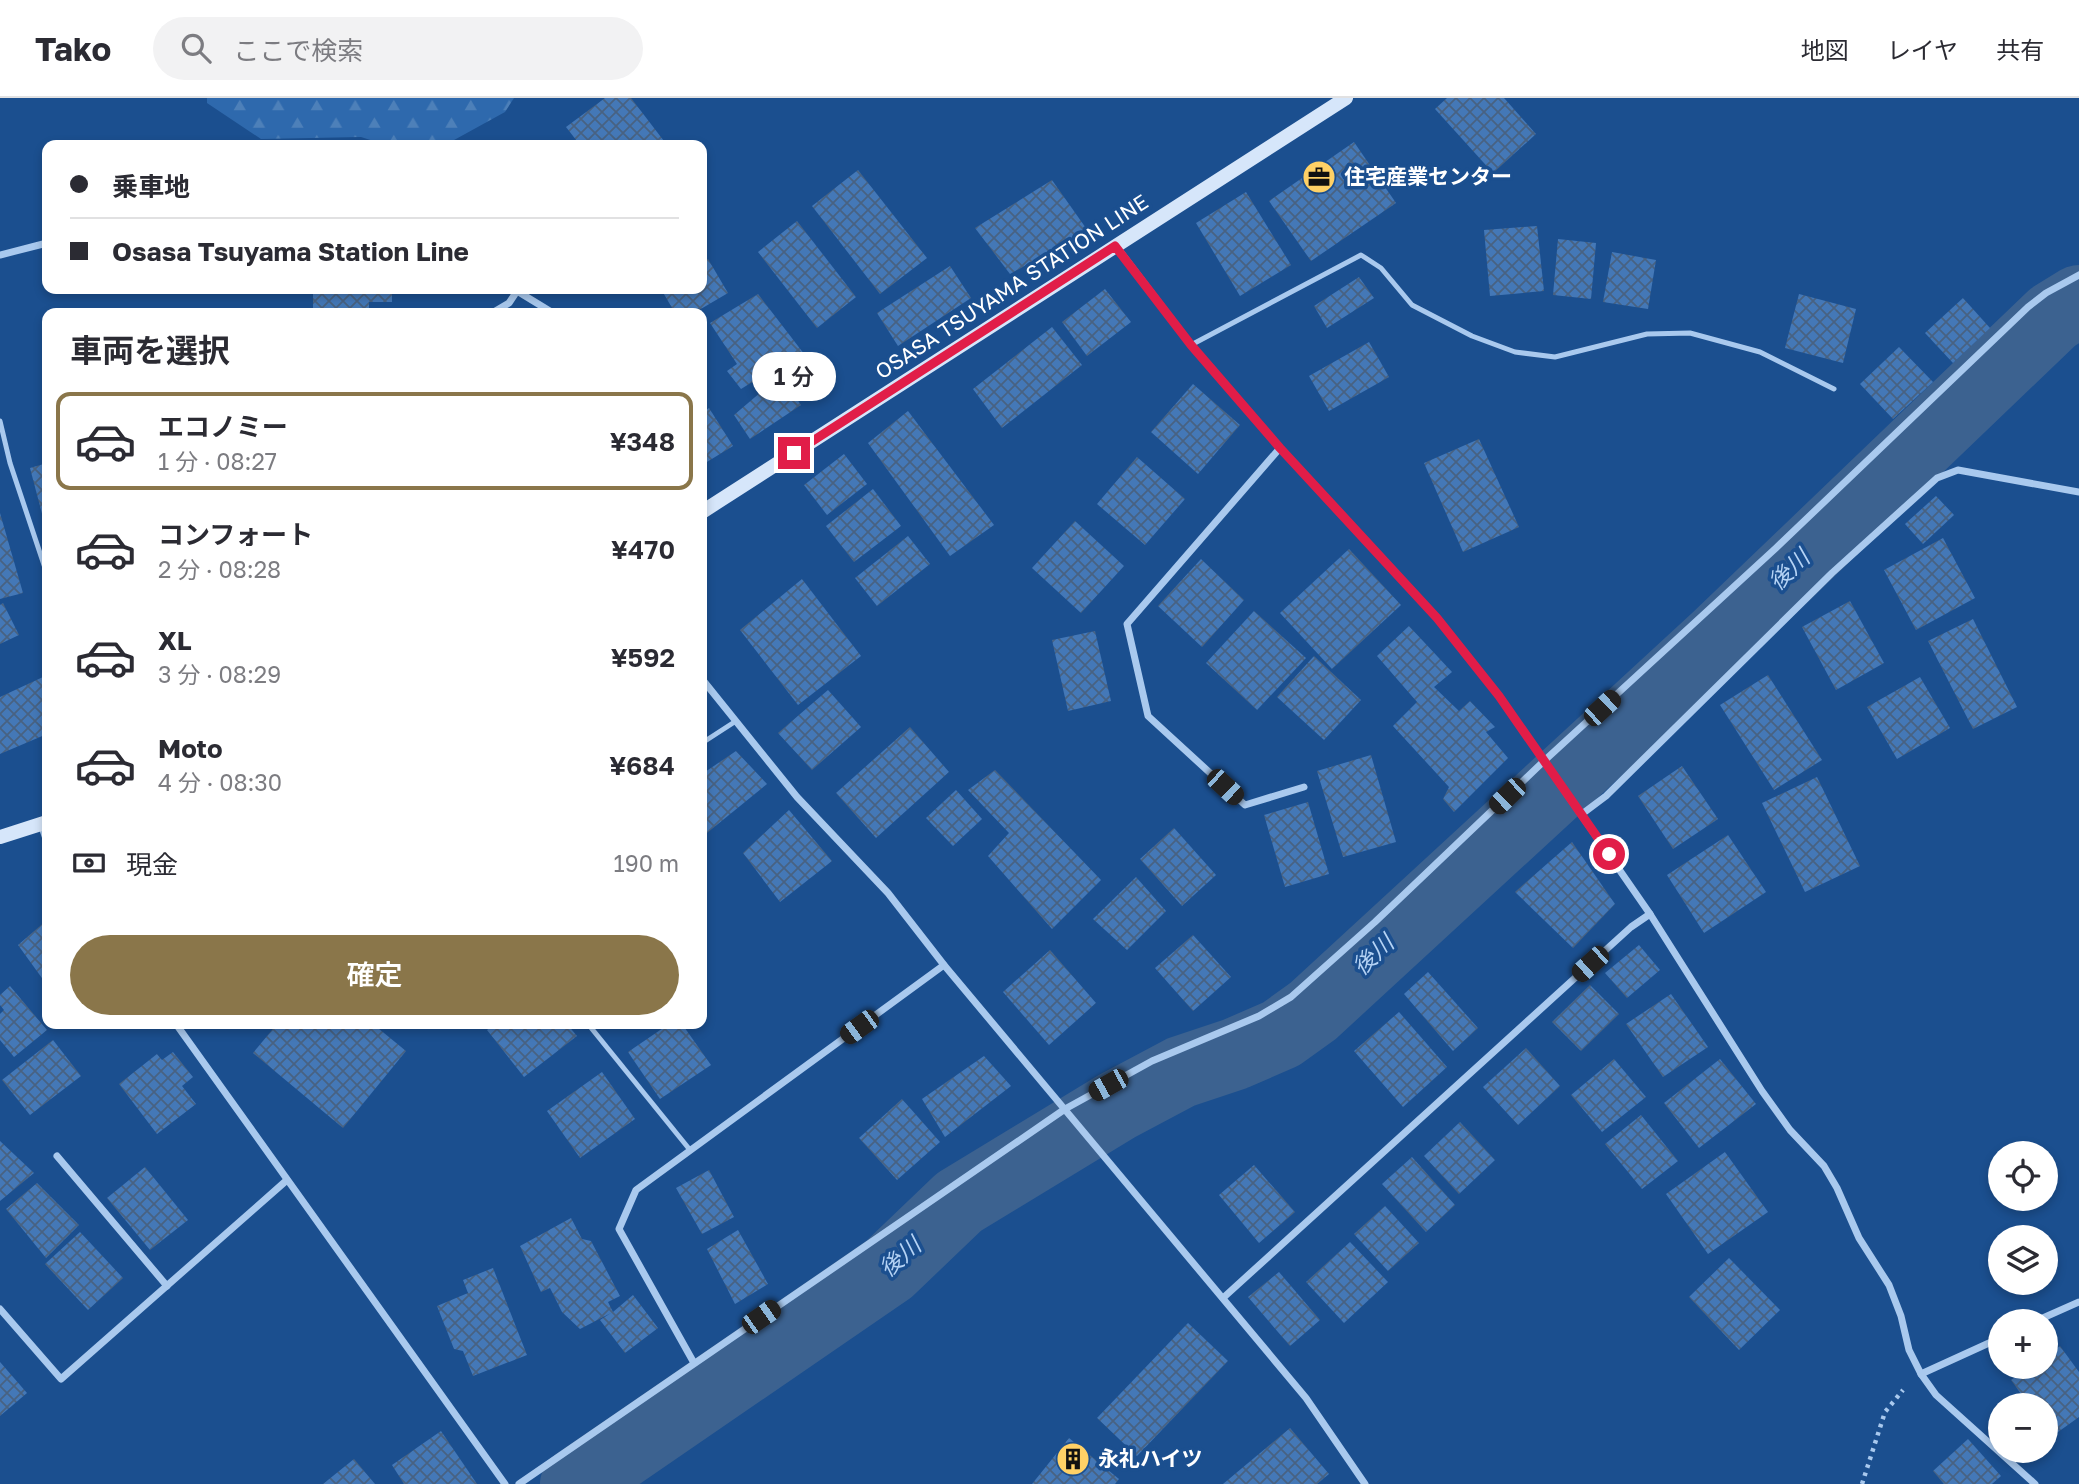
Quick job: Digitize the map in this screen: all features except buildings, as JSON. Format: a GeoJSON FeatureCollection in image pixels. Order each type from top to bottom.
{"type":"FeatureCollection","features":[{"type":"Feature","properties":{"kind":"main road","name":"OSASA TSUYAMA STATION LINE"},"geometry":{"type":"LineString","coordinates":[[707,509],[1346,98]]}},
{"type":"Feature","properties":{"kind":"main road"},"geometry":{"type":"LineString","coordinates":[[0,837],[42,824]]}},
{"type":"Feature","properties":{"kind":"street"},"geometry":{"type":"LineString","coordinates":[[0,255],[42,244]]}},
{"type":"Feature","properties":{"kind":"street"},"geometry":{"type":"LineString","coordinates":[[1115,246],[1191,345],[1280,448],[1437,618],[1499,696],[1650,915],[1762,1091],[1790,1130],[1824,1166],[1859,1238],[1889,1285],[1901,1316],[1909,1350],[1921,1374],[1936,1395],[2035,1484]]}},
{"type":"Feature","properties":{"kind":"street"},"geometry":{"type":"LineString","coordinates":[[519,1484],[1065,1109],[1152,1061],[1259,1016],[1291,997],[1776,548],[2028,307],[2046,293],[2079,275]]}},
{"type":"Feature","properties":{"kind":"street"},"geometry":{"type":"LineString","coordinates":[[500,308],[509,303],[515,294]]}},
{"type":"Feature","properties":{"kind":"street"},"geometry":{"type":"LineString","coordinates":[[522,294],[545,308]]}},
{"type":"Feature","properties":{"kind":"street"},"geometry":{"type":"LineString","coordinates":[[1280,448],[1127,624],[1148,716],[1245,805],[1304,788]]}},
{"type":"Feature","properties":{"kind":"street"},"geometry":{"type":"LineString","coordinates":[[1582,814],[1606,796],[1832,573],[1937,478],[1958,470],[2079,492]]}},
{"type":"Feature","properties":{"kind":"street"},"geometry":{"type":"LineString","coordinates":[[707,685],[797,797],[888,893],[944,965],[1306,1398],[1365,1484]]}},
{"type":"Feature","properties":{"kind":"street"},"geometry":{"type":"LineString","coordinates":[[1223,1298],[1621,937],[1650,915]]}},
{"type":"Feature","properties":{"kind":"street"},"geometry":{"type":"LineString","coordinates":[[694,1363],[619,1229],[636,1190],[944,965]]}},
{"type":"Feature","properties":{"kind":"street"},"geometry":{"type":"LineString","coordinates":[[180,1029],[505,1484]]}},
{"type":"Feature","properties":{"kind":"street"},"geometry":{"type":"LineString","coordinates":[[57,1156],[167,1286]]}},
{"type":"Feature","properties":{"kind":"street"},"geometry":{"type":"LineString","coordinates":[[0,1310],[61,1379],[287,1180]]}},
{"type":"Feature","properties":{"kind":"street"},"geometry":{"type":"LineString","coordinates":[[2058,1311],[2079,1301]]}},
{"type":"Feature","properties":{"kind":"street"},"geometry":{"type":"LineString","coordinates":[[1921,1374],[1988,1343]]}},
{"type":"Feature","properties":{"kind":"lane"},"geometry":{"type":"LineString","coordinates":[[1191,345],[1361,255],[1381,268],[1412,305],[1472,336],[1515,352],[1555,358],[1647,334],[1690,333],[1760,352],[1833,389]]}},
{"type":"Feature","properties":{"kind":"lane"},"geometry":{"type":"LineString","coordinates":[[0,421],[10,463],[42,559]]}},
{"type":"Feature","properties":{"kind":"lane"},"geometry":{"type":"LineString","coordinates":[[707,740],[736,721]]}},
{"type":"Feature","properties":{"kind":"lane"},"geometry":{"type":"LineString","coordinates":[[592,1029],[690,1150]]}},
{"type":"Feature","properties":{"kind":"path"},"geometry":{"type":"LineString","coordinates":[[1862,1484],[1885,1412],[1900,1392],[1921,1374]]}},
{"type":"Feature","properties":{"kind":"green space"},"geometry":{"type":"Polygon","coordinates":[[[207,98],[514,98],[505,112],[454,140],[370,140],[361,137],[261,139],[207,103],[207,98]]]}},
{"type":"Feature","properties":{"kind":"waterway","name":"後川"},"geometry":{"type":"LineString","coordinates":[[576,1484],[889,1269],[959,1202],[1117,1106],[1181,1072],[1235,1054],[1281,1034],[1313,1011],[1717,639],[2053,317],[2079,301]]}},
{"type":"Feature","properties":{"kind":"place","name":"住宅産業センター"},"geometry":{"type":"Point","coordinates":[1319,177]}},
{"type":"Feature","properties":{"kind":"place","name":"永礼ハイツ"},"geometry":{"type":"Point","coordinates":[1073,1459]}},
{"type":"Feature","properties":{"kind":"route"},"geometry":{"type":"LineString","coordinates":[[794,453],[1115,246],[1191,345],[1280,448],[1437,618],[1499,696],[1609,854]]}}]}
